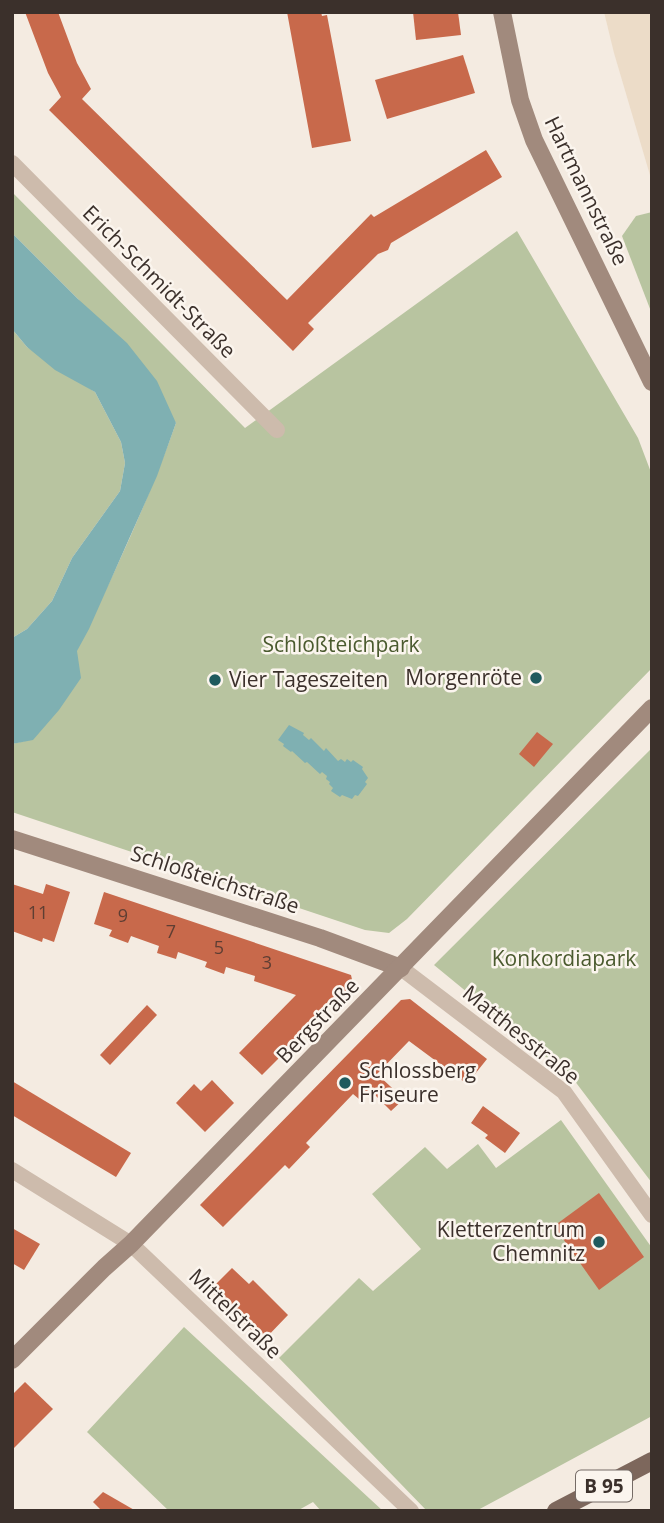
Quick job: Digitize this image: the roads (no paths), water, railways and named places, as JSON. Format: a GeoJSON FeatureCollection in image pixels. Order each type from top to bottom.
{"type":"FeatureCollection","features":[{"type":"Feature","properties":{"kind":"main road","name":"Hartmannstraße"},"geometry":{"type":"LineString","coordinates":[[502,12],[520,100],[534,139],[652,382]]}},
{"type":"Feature","properties":{"kind":"main road","name":"Bergstraße"},"geometry":{"type":"LineString","coordinates":[[12,1360],[131,1244],[652,708]]}},
{"type":"Feature","properties":{"kind":"main road","name":"Schloßteichstraße"},"geometry":{"type":"LineString","coordinates":[[12,839],[320,938],[401,968]]}},
{"type":"Feature","properties":{"kind":"main road","name":"B 95"},"geometry":{"type":"LineString","coordinates":[[556,1511],[652,1461]]}},
{"type":"Feature","properties":{"kind":"street","name":"Erich-Schmidt-Straße"},"geometry":{"type":"LineString","coordinates":[[12,163],[277,430]]}},
{"type":"Feature","properties":{"kind":"street","name":"Matthesstraße"},"geometry":{"type":"LineString","coordinates":[[401,968],[564,1093],[652,1215]]}},
{"type":"Feature","properties":{"kind":"street","name":"Mittelstraße"},"geometry":{"type":"LineString","coordinates":[[12,1170],[131,1244],[411,1511]]}},
{"type":"Feature","properties":{"kind":"water"},"geometry":{"type":"Polygon","coordinates":[[[12,233],[127,343],[157,381],[176,423],[157,476],[77,651],[81,678],[59,710],[33,740],[12,744],[12,638],[27,629],[52,601],[72,558],[120,491],[125,463],[121,442],[95,392],[55,370],[27,347],[12,329],[12,233]]]}},
{"type":"Feature","properties":{"kind":"water"},"geometry":{"type":"Polygon","coordinates":[[[289,725],[304,733],[309,740],[311,738],[324,751],[326,748],[338,761],[353,760],[363,767],[368,778],[365,782],[367,784],[358,796],[355,795],[352,799],[342,795],[340,797],[331,791],[333,788],[326,779],[327,776],[322,772],[320,774],[283,746],[278,740],[289,725]]]}},
{"type":"Feature","properties":{"kind":"place","name":"Morgenröte"},"geometry":{"type":"Point","coordinates":[536,678]}},
{"type":"Feature","properties":{"kind":"place","name":"Vier Tageszeiten"},"geometry":{"type":"Point","coordinates":[215,680]}},
{"type":"Feature","properties":{"kind":"place","name":"Schlossberg Friseure"},"geometry":{"type":"Point","coordinates":[345,1083]}},
{"type":"Feature","properties":{"kind":"place","name":"Kletterzentrum Chemnitz"},"geometry":{"type":"Point","coordinates":[599,1242]}},
{"type":"Feature","properties":{"kind":"park label","name":"Schloßteichpark"},"geometry":{"type":"Point","coordinates":[341,645]}},
{"type":"Feature","properties":{"kind":"park label","name":"Konkordiapark"},"geometry":{"type":"Point","coordinates":[564,959]}}]}
